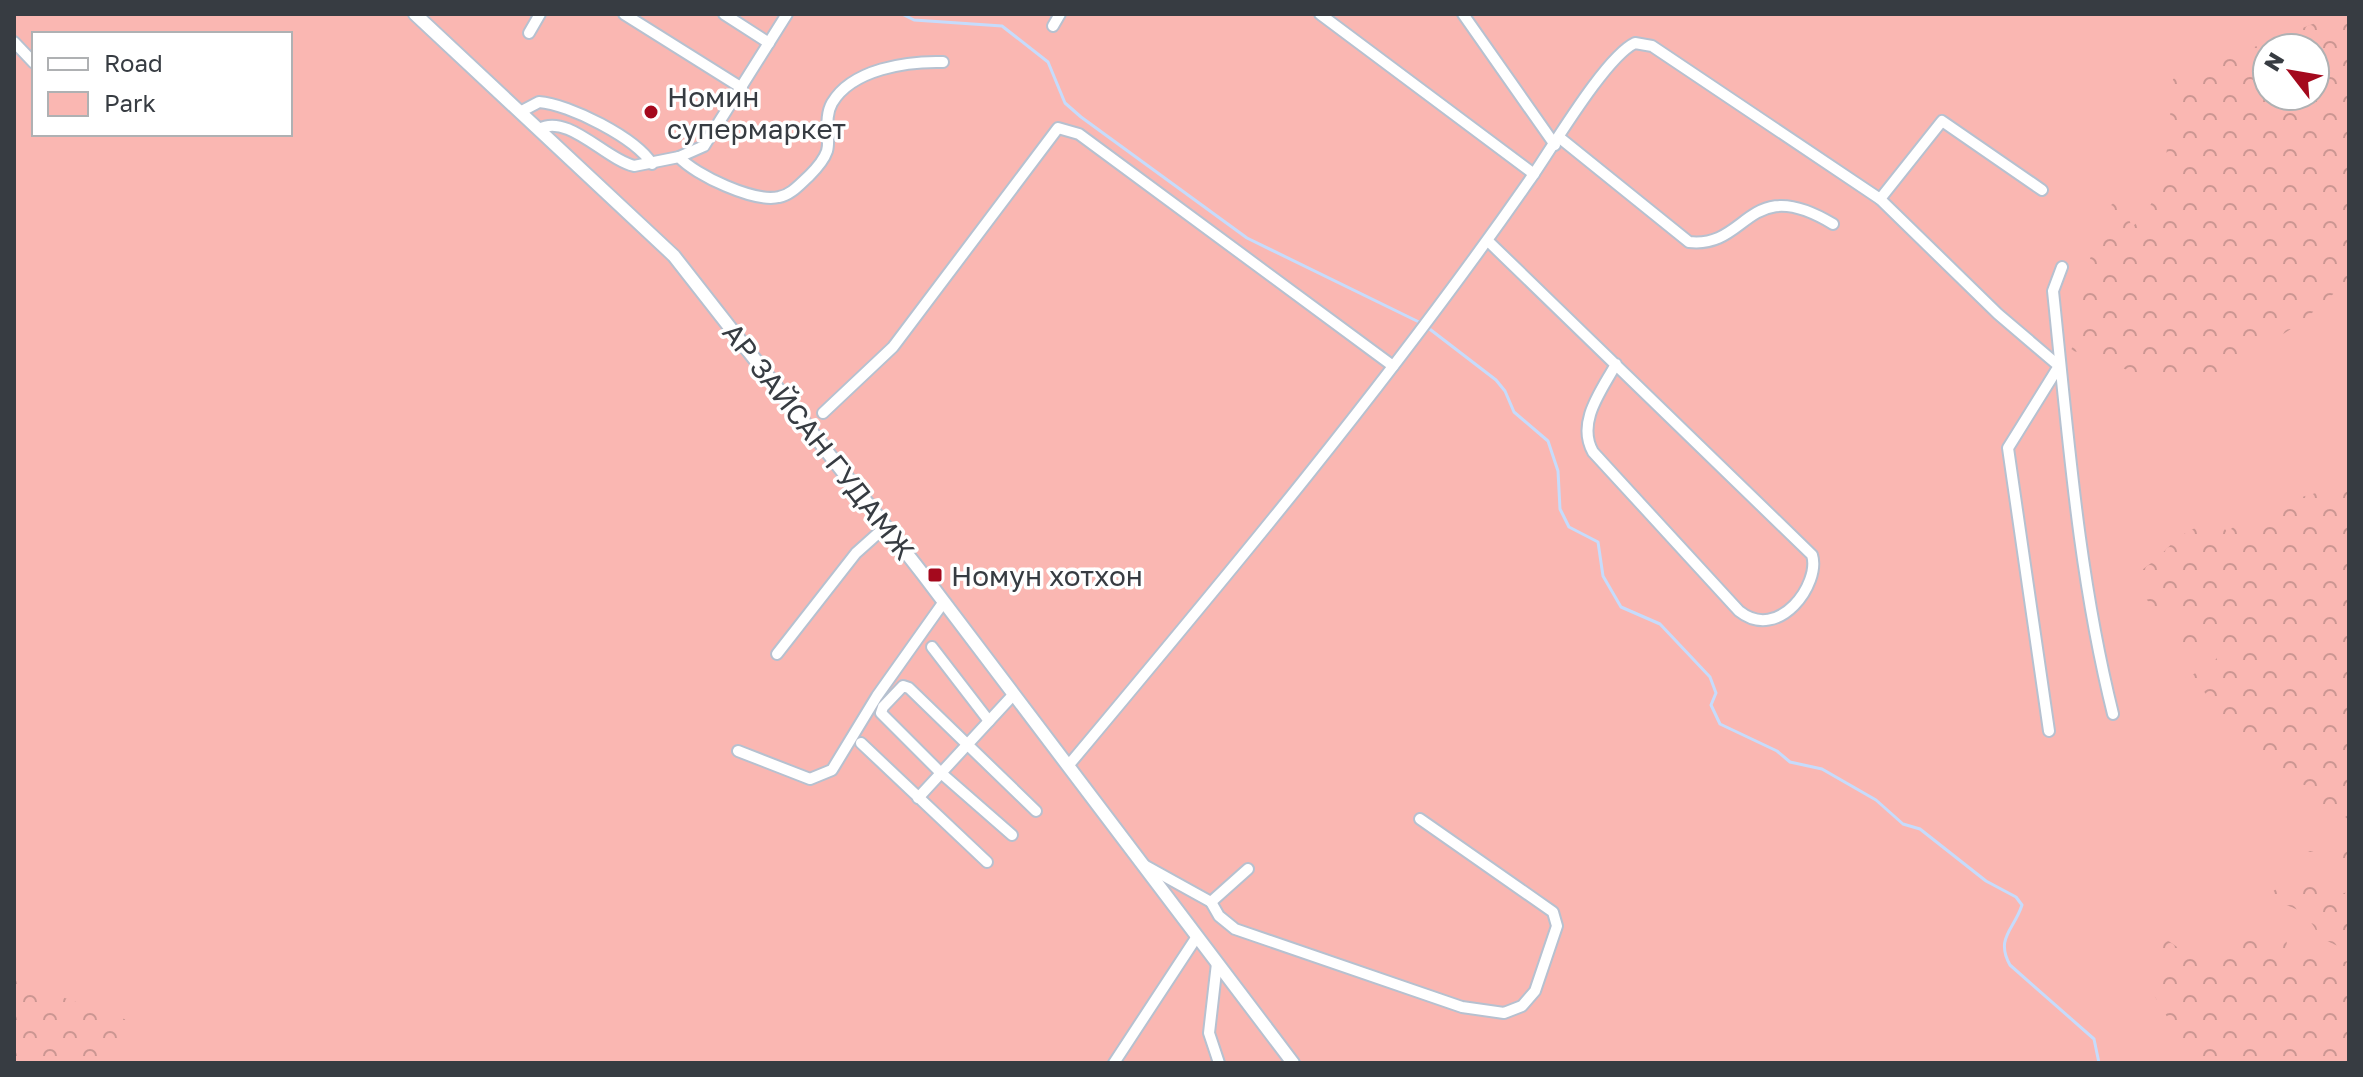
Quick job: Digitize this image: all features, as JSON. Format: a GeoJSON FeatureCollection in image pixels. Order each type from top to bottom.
{"type":"FeatureCollection","features":[{"type":"Feature","properties":{"kind":"street","name":"АР ЗАЙСАН ГУДАМЖ"},"geometry":{"type":"LineString","coordinates":[[415,14],[666,247],[1014,694],[1293,1063]]}},
{"type":"Feature","properties":{"kind":"street"},"geometry":{"type":"LineString","coordinates":[[529,33],[540,14]]}},
{"type":"Feature","properties":{"kind":"street"},"geometry":{"type":"LineString","coordinates":[[624,14],[742,88]]}},
{"type":"Feature","properties":{"kind":"street"},"geometry":{"type":"LineString","coordinates":[[724,14],[769,43]]}},
{"type":"Feature","properties":{"kind":"street"},"geometry":{"type":"LineString","coordinates":[[539,129],[557,126],[634,166],[679,157],[704,146],[787,14]]}},
{"type":"Feature","properties":{"kind":"street"},"geometry":{"type":"LineString","coordinates":[[1053,26],[1060,14]]}},
{"type":"Feature","properties":{"kind":"street"},"geometry":{"type":"LineString","coordinates":[[1320,14],[1534,174]]}},
{"type":"Feature","properties":{"kind":"street"},"geometry":{"type":"LineString","coordinates":[[1463,14],[1558,141],[1689,242],[1705,244],[1763,207],[1780,205],[1810,212],[1833,224]]}},
{"type":"Feature","properties":{"kind":"street"},"geometry":{"type":"LineString","coordinates":[[14,42],[32,61]]}},
{"type":"Feature","properties":{"kind":"street"},"geometry":{"type":"LineString","coordinates":[[1068,766],[1419,334],[1627,47],[1645,43],[1880,199],[1998,314],[2059,366]]}},
{"type":"Feature","properties":{"kind":"street"},"geometry":{"type":"LineString","coordinates":[[679,157],[691,167],[744,193],[766,199],[782,197],[811,173],[824,157],[828,149],[825,131],[832,104],[849,85],[880,69],[923,61],[943,62]]}},
{"type":"Feature","properties":{"kind":"street"},"geometry":{"type":"LineString","coordinates":[[520,112],[539,102],[569,109],[635,146],[652,164]]}},
{"type":"Feature","properties":{"kind":"street"},"geometry":{"type":"LineString","coordinates":[[1880,199],[1942,121],[2042,190]]}},
{"type":"Feature","properties":{"kind":"street"},"geometry":{"type":"LineString","coordinates":[[823,413],[893,347],[1052,132],[1065,127],[1079,134],[1393,366]]}},
{"type":"Feature","properties":{"kind":"street"},"geometry":{"type":"LineString","coordinates":[[1488,241],[1616,364],[1812,555],[1814,564],[1810,578],[1795,604],[1777,620],[1756,620],[1739,611],[1593,452],[1587,433],[1588,420],[1616,364]]}},
{"type":"Feature","properties":{"kind":"street"},"geometry":{"type":"LineString","coordinates":[[2062,267],[2053,291],[2082,568],[2113,714]]}},
{"type":"Feature","properties":{"kind":"street"},"geometry":{"type":"LineString","coordinates":[[2049,731],[2008,448],[2059,366]]}},
{"type":"Feature","properties":{"kind":"street"},"geometry":{"type":"LineString","coordinates":[[777,654],[856,553],[884,528]]}},
{"type":"Feature","properties":{"kind":"street"},"geometry":{"type":"LineString","coordinates":[[738,751],[810,779],[832,770],[877,696],[943,603]]}},
{"type":"Feature","properties":{"kind":"street"},"geometry":{"type":"LineString","coordinates":[[932,647],[989,721]]}},
{"type":"Feature","properties":{"kind":"street"},"geometry":{"type":"LineString","coordinates":[[1012,835],[941,773],[881,713],[883,707],[906,686],[1036,811]]}},
{"type":"Feature","properties":{"kind":"street"},"geometry":{"type":"LineString","coordinates":[[918,798],[1014,694]]}},
{"type":"Feature","properties":{"kind":"street"},"geometry":{"type":"LineString","coordinates":[[861,743],[987,862]]}},
{"type":"Feature","properties":{"kind":"street"},"geometry":{"type":"LineString","coordinates":[[1141,863],[1211,902],[1219,916],[1235,929],[1462,1007],[1504,1013],[1522,1006],[1535,991],[1557,926],[1553,912],[1420,819]]}},
{"type":"Feature","properties":{"kind":"street"},"geometry":{"type":"LineString","coordinates":[[1211,902],[1248,869]]}},
{"type":"Feature","properties":{"kind":"street"},"geometry":{"type":"LineString","coordinates":[[1114,1063],[1196,938]]}},
{"type":"Feature","properties":{"kind":"street"},"geometry":{"type":"LineString","coordinates":[[1217,963],[1209,1033],[1219,1063]]}},
{"type":"Feature","properties":{"kind":"green space"},"geometry":{"type":"Polygon","coordinates":[[[14,14],[2349,14],[2349,1063],[14,1063],[14,14]]]}},
{"type":"Feature","properties":{"kind":"green space"},"geometry":{"type":"Polygon","coordinates":[[[2338,14],[2349,14],[2349,280],[2304,320],[2209,384],[2136,373],[2071,350],[2087,318],[2079,288],[2110,206],[2120,197],[2132,227],[2145,214],[2161,179],[2173,79],[2251,48],[2251,112],[2331,112],[2331,32],[2292,32],[2338,14]]]}},
{"type":"Feature","properties":{"kind":"green space"},"geometry":{"type":"Polygon","coordinates":[[[2349,488],[2349,821],[2338,809],[2320,810],[2309,800],[2321,797],[2321,788],[2288,778],[2262,754],[2246,750],[2237,741],[2241,727],[2223,714],[2200,687],[2189,693],[2183,685],[2185,678],[2211,666],[2221,652],[2208,646],[2198,647],[2193,652],[2185,650],[2180,630],[2183,617],[2164,612],[2151,604],[2142,591],[2137,573],[2182,535],[2204,525],[2220,522],[2227,532],[2240,522],[2272,523],[2272,515],[2262,508],[2327,490],[2349,488]]]}},
{"type":"Feature","properties":{"kind":"green space"},"geometry":{"type":"Polygon","coordinates":[[[2308,830],[2320,842],[2349,839],[2349,864],[2326,850],[2310,852],[2297,846],[2297,836],[2308,830]]]}},
{"type":"Feature","properties":{"kind":"green space"},"geometry":{"type":"Polygon","coordinates":[[[2322,877],[2342,894],[2349,891],[2349,1063],[2190,1063],[2165,1037],[2159,1025],[2169,1020],[2151,990],[2156,975],[2169,967],[2142,947],[2157,933],[2180,949],[2197,947],[2201,956],[2200,968],[2229,944],[2252,934],[2264,933],[2287,939],[2286,953],[2323,955],[2326,966],[2348,961],[2344,949],[2319,937],[2301,912],[2287,905],[2271,903],[2267,895],[2278,888],[2322,877]]]}},
{"type":"Feature","properties":{"kind":"green space"},"geometry":{"type":"Polygon","coordinates":[[[14,980],[127,1020],[121,1063],[14,1063],[14,980]]]}},
{"type":"Feature","properties":{"kind":"waterway"},"geometry":{"type":"LineString","coordinates":[[902,14],[914,20],[1002,26],[1048,62],[1065,103],[1081,117],[1247,238],[1421,323]]}},
{"type":"Feature","properties":{"kind":"waterway"},"geometry":{"type":"LineString","coordinates":[[1427,327],[1496,380],[1505,391],[1514,412],[1548,441],[1558,471],[1560,509],[1569,527],[1598,542],[1603,576],[1621,607],[1660,624],[1710,677],[1716,693],[1711,705],[1720,724],[1777,751],[1790,762],[1822,769],[1876,800],[1903,824],[1920,829],[1986,881],[2016,897],[2022,905],[2007,934],[2004,948],[2010,965],[2094,1039],[2099,1063]]}},
{"type":"Feature","properties":{"kind":"place","name":"Номин супермаркет"},"geometry":{"type":"Point","coordinates":[651,112]}},
{"type":"Feature","properties":{"kind":"place","name":"Номун хотхон"},"geometry":{"type":"Point","coordinates":[935,575]}}]}
